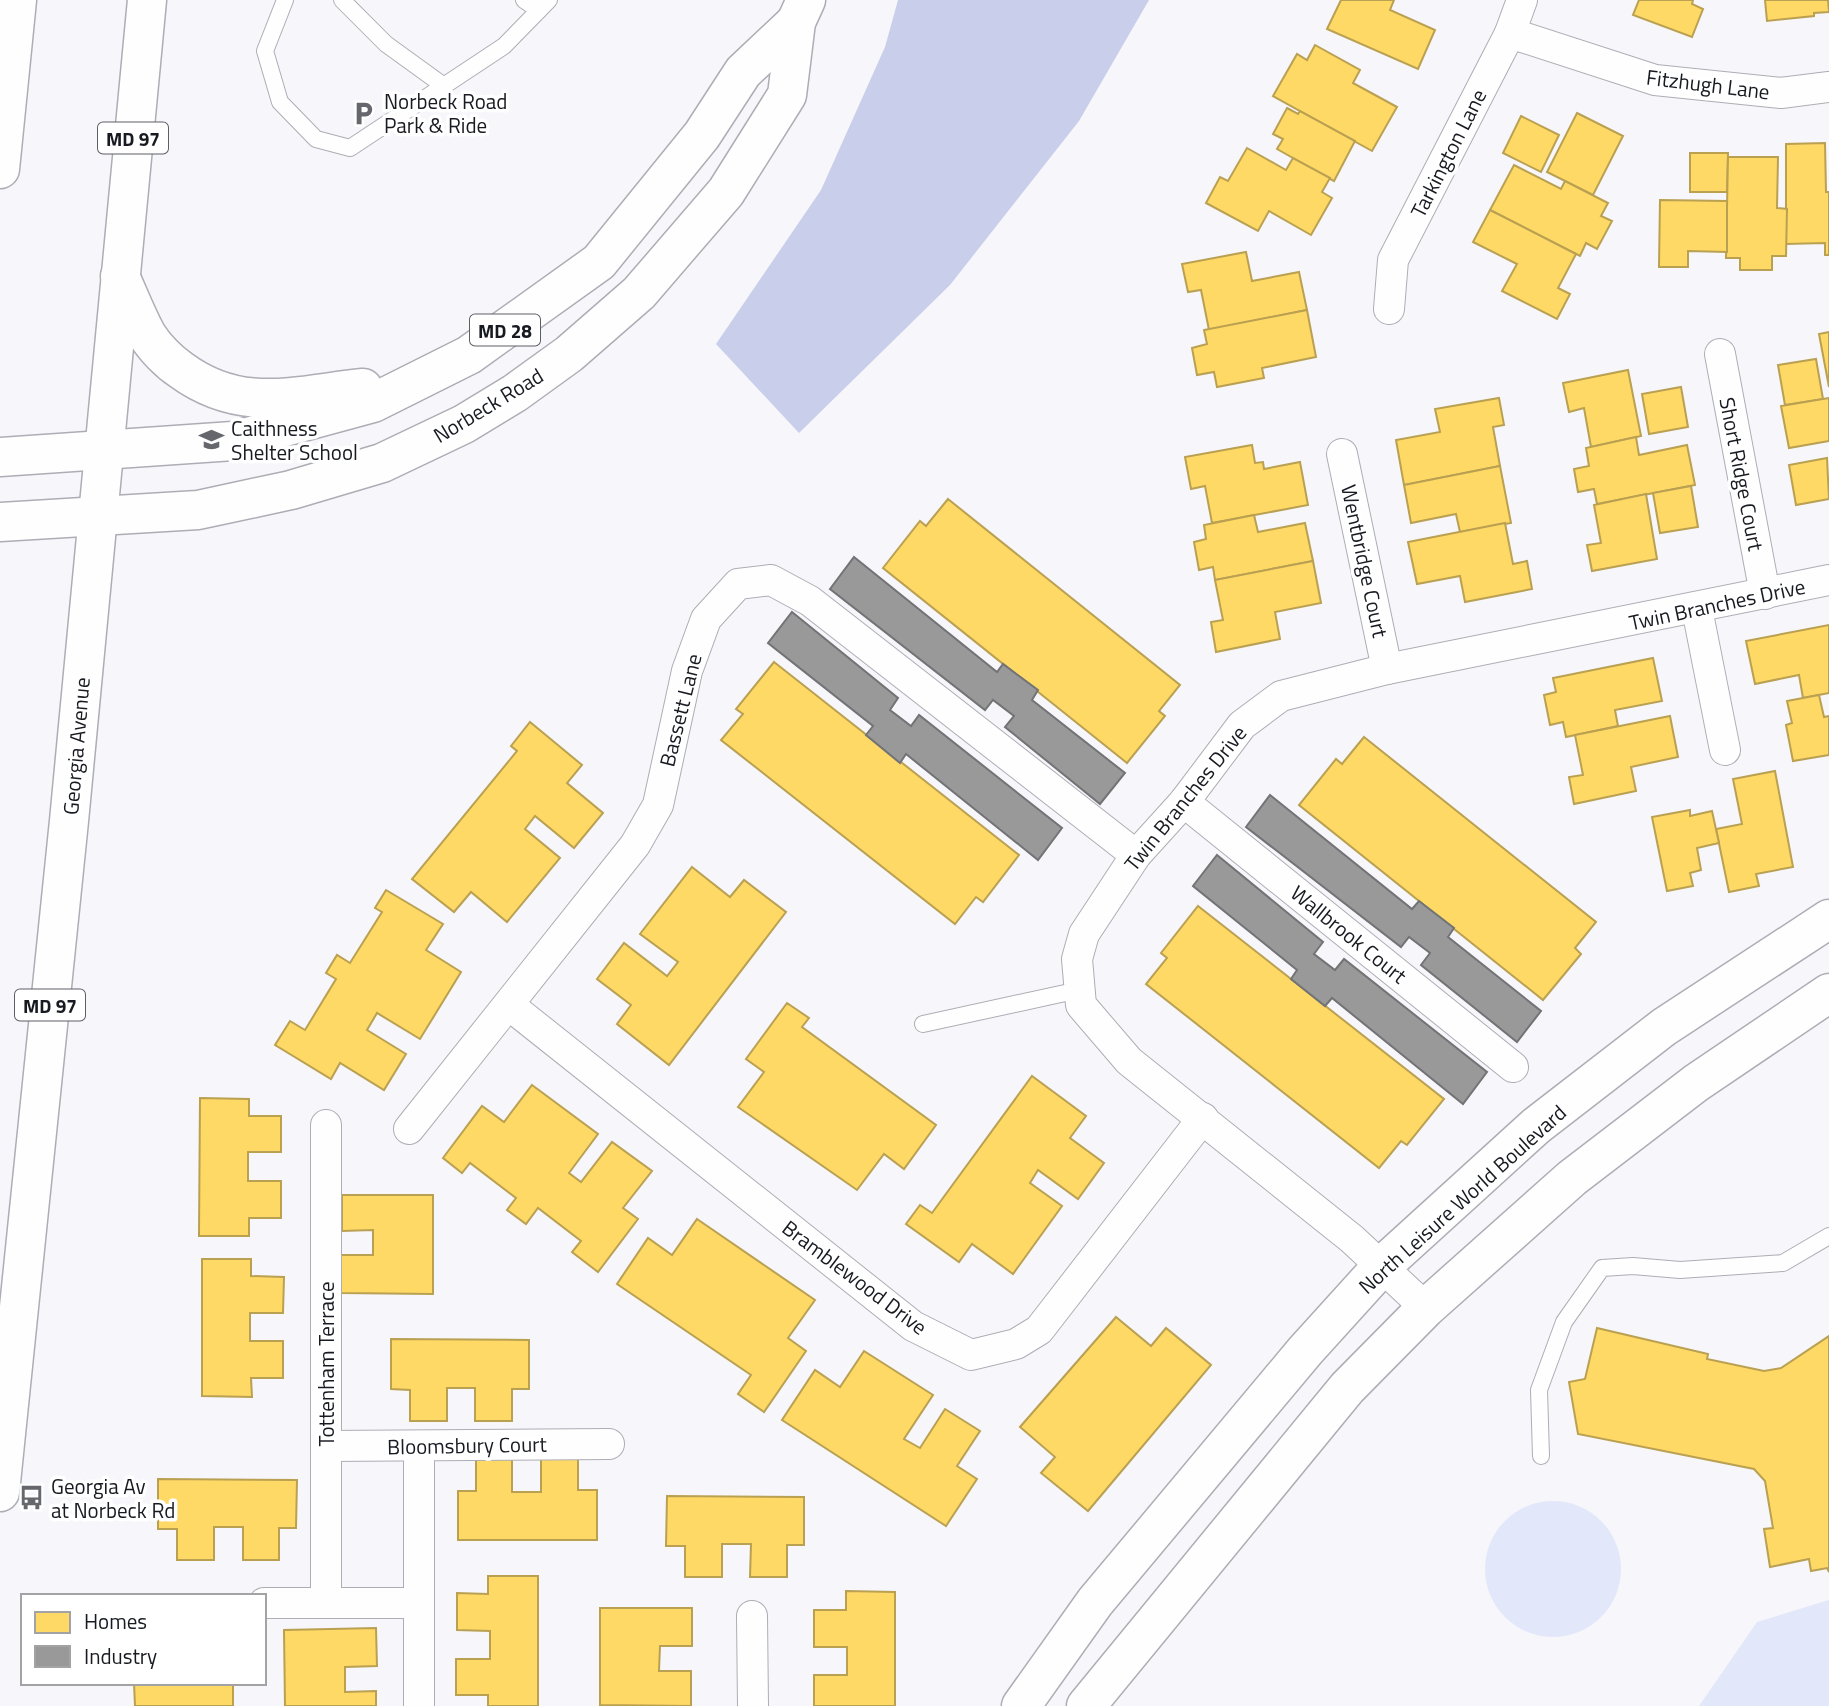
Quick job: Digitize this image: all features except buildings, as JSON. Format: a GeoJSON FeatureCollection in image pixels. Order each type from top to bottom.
{"type":"FeatureCollection","features":[{"type":"Feature","properties":{"kind":"main road"},"geometry":{"type":"LineString","coordinates":[[0,169],[17,0]]}},
{"type":"Feature","properties":{"kind":"main road","name":"Georgia Avenue"},"geometry":{"type":"LineString","coordinates":[[0,1493],[99,518],[102,451],[147,0]]}},
{"type":"Feature","properties":{"kind":"main road","name":"Norbeck Road"},"geometry":{"type":"LineString","coordinates":[[0,457],[233,441],[373,403],[468,355],[599,262],[702,135],[743,72],[801,11]]}},
{"type":"Feature","properties":{"kind":"main road","name":"Norbeck Road"},"geometry":{"type":"LineString","coordinates":[[0,522],[198,510],[291,490],[382,463],[464,424],[569,354],[639,293],[726,192],[787,95],[801,11]]}},
{"type":"Feature","properties":{"kind":"main road"},"geometry":{"type":"LineString","coordinates":[[120,275],[148,337],[172,363],[213,390],[234,398],[264,399],[414,382]]}},
{"type":"Feature","properties":{"kind":"main road","name":"North Leisure World Boulevard"},"geometry":{"type":"LineString","coordinates":[[1021,1706],[1095,1602],[1305,1351],[1382,1266],[1536,1126],[1664,1027],[1829,919]]}},
{"type":"Feature","properties":{"kind":"main road"},"geometry":{"type":"LineString","coordinates":[[1086,1706],[1347,1388],[1426,1308],[1572,1178],[1696,1083],[1829,993]]}},
{"type":"Feature","properties":{"kind":"street","name":"Tarkington Lane"},"geometry":{"type":"LineString","coordinates":[[1389,309],[1393,260],[1510,33],[1522,0]]}},
{"type":"Feature","properties":{"kind":"street","name":"Fitzhugh Lane"},"geometry":{"type":"LineString","coordinates":[[1510,33],[1655,80],[1781,93],[1829,88]]}},
{"type":"Feature","properties":{"kind":"street","name":"Short Ridge Court"},"geometry":{"type":"LineString","coordinates":[[1720,354],[1765,594]]}},
{"type":"Feature","properties":{"kind":"street","name":"Wentbridge Court"},"geometry":{"type":"LineString","coordinates":[[1342,454],[1388,669]]}},
{"type":"Feature","properties":{"kind":"street","name":"Bassett Lane"},"geometry":{"type":"LineString","coordinates":[[409,1129],[635,845],[658,806],[687,671],[706,619],[738,584],[771,580],[810,601],[1136,855]]}},
{"type":"Feature","properties":{"kind":"street","name":"Twin Branches Drive"},"geometry":{"type":"LineString","coordinates":[[1426,1308],[1382,1266],[1203,1118],[1129,1061],[1081,1005],[1077,959],[1084,934],[1136,855],[1184,802],[1242,725],[1281,696],[1388,669],[1697,609],[1829,580]]}},
{"type":"Feature","properties":{"kind":"street"},"geometry":{"type":"LineString","coordinates":[[1697,609],[1725,750]]}},
{"type":"Feature","properties":{"kind":"street","name":"Wallbrook Court"},"geometry":{"type":"LineString","coordinates":[[1184,802],[1513,1067]]}},
{"type":"Feature","properties":{"kind":"street","name":"Bramblewood Drive"},"geometry":{"type":"LineString","coordinates":[[509,1005],[913,1326],[971,1354],[1016,1344],[1039,1330],[1203,1118]]}},
{"type":"Feature","properties":{"kind":"street","name":"Tottenham Terrace"},"geometry":{"type":"LineString","coordinates":[[326,1125],[326,1603]]}},
{"type":"Feature","properties":{"kind":"street","name":"Bloomsbury Court"},"geometry":{"type":"LineString","coordinates":[[326,1446],[609,1444]]}},
{"type":"Feature","properties":{"kind":"street"},"geometry":{"type":"LineString","coordinates":[[419,1446],[419,1706]]}},
{"type":"Feature","properties":{"kind":"street"},"geometry":{"type":"LineString","coordinates":[[266,1603],[419,1603]]}},
{"type":"Feature","properties":{"kind":"street"},"geometry":{"type":"LineString","coordinates":[[752,1616],[753,1706]]}},
{"type":"Feature","properties":{"kind":"lane"},"geometry":{"type":"LineString","coordinates":[[285,0],[265,51],[280,102],[316,139],[350,148],[504,46],[544,5]]}},
{"type":"Feature","properties":{"kind":"lane"},"geometry":{"type":"LineString","coordinates":[[342,0],[386,44],[444,86]]}},
{"type":"Feature","properties":{"kind":"lane"},"geometry":{"type":"LineString","coordinates":[[524,0],[544,5]]}},
{"type":"Feature","properties":{"kind":"lane"},"geometry":{"type":"LineString","coordinates":[[923,1024],[1079,990]]}},
{"type":"Feature","properties":{"kind":"lane"},"geometry":{"type":"LineString","coordinates":[[1541,1456],[1539,1390],[1564,1322],[1602,1268],[1633,1266],[1680,1270],[1783,1263],[1829,1236]]}},
{"type":"Feature","properties":{"kind":"shaded area"},"geometry":{"type":"Polygon","coordinates":[[[898,0],[1149,0],[1079,121],[950,285],[799,433],[716,344],[821,190],[885,47],[898,0]]]}},
{"type":"Feature","properties":{"kind":"shaded area"},"geometry":{"type":"Polygon","coordinates":[[[1553,1501],[1579,1506],[1601,1521],[1616,1543],[1621,1569],[1616,1595],[1601,1617],[1579,1632],[1553,1637],[1527,1632],[1505,1617],[1490,1595],[1485,1569],[1490,1543],[1505,1521],[1527,1506],[1553,1501]]]}},
{"type":"Feature","properties":{"kind":"shaded area"},"geometry":{"type":"Polygon","coordinates":[[[1829,1600],[1829,1706],[1699,1706],[1757,1622],[1829,1600]]]}},
{"type":"Feature","properties":{"kind":"place","name":"Norbeck Road Park & Ride"},"geometry":{"type":"Point","coordinates":[364,113]}},
{"type":"Feature","properties":{"kind":"place","name":"Caithness Shelter School"},"geometry":{"type":"Point","coordinates":[211,440]}},
{"type":"Feature","properties":{"kind":"place","name":"Georgia Av at Norbeck Rd"},"geometry":{"type":"Point","coordinates":[31,1498]}}]}
